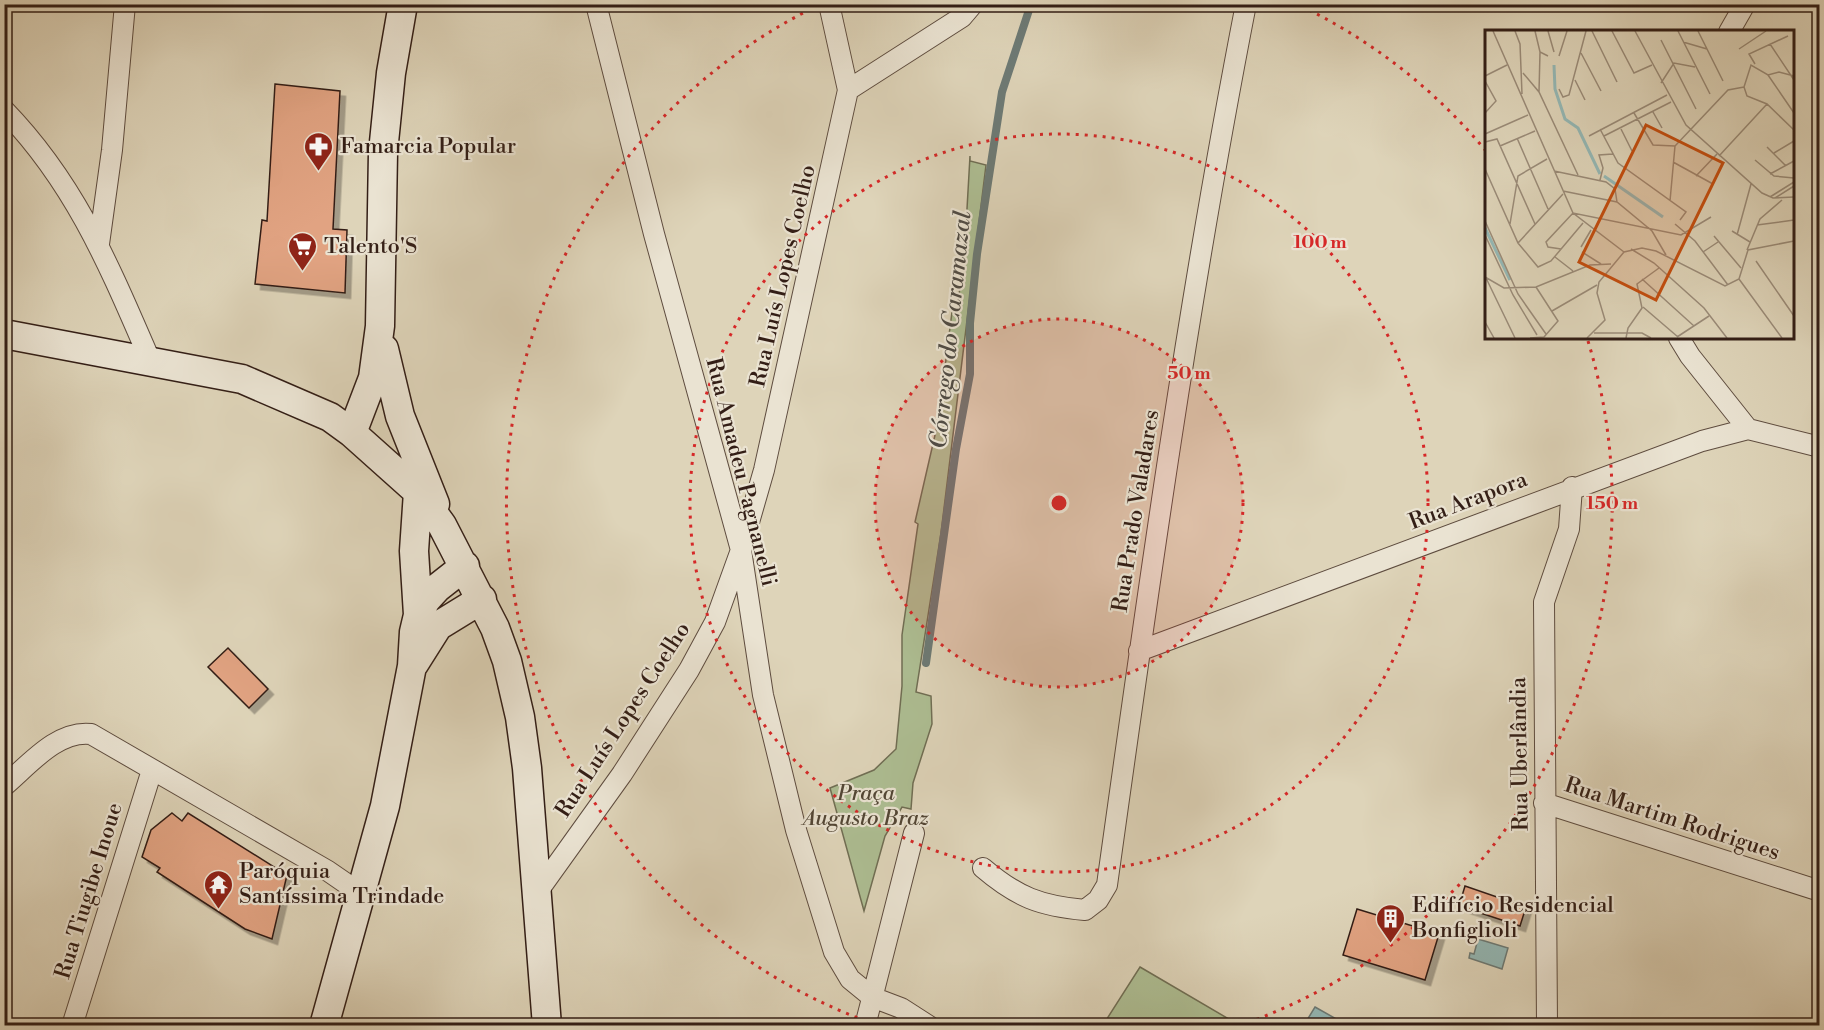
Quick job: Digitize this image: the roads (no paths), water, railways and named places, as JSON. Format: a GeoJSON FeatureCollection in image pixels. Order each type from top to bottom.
{"type":"FeatureCollection","features":[{"type":"Feature","properties":{"kind":"main road"},"geometry":{"type":"LineString","coordinates":[[351,433],[374,378],[380,326],[383,152],[391,73],[403,4]]}},
{"type":"Feature","properties":{"kind":"main road"},"geometry":{"type":"LineString","coordinates":[[380,326],[400,416],[442,525]]}},
{"type":"Feature","properties":{"kind":"main road"},"geometry":{"type":"LineString","coordinates":[[4,334],[242,379],[330,417],[418,492],[442,525],[465,566],[482,599],[507,661],[520,717],[527,768],[547,1026]]}},
{"type":"Feature","properties":{"kind":"main road"},"geometry":{"type":"LineString","coordinates":[[418,492],[414,551],[418,615]]}},
{"type":"Feature","properties":{"kind":"main road"},"geometry":{"type":"LineString","coordinates":[[324,1026],[385,806],[412,666],[414,632],[418,615],[426,600],[437,588],[465,566]]}},
{"type":"Feature","properties":{"kind":"main road"},"geometry":{"type":"LineString","coordinates":[[412,666],[438,626],[482,599]]}},
{"type":"Feature","properties":{"kind":"street"},"geometry":{"type":"LineString","coordinates":[[99,244],[112,150],[125,4]]}},
{"type":"Feature","properties":{"kind":"street","name":"Rua Amadeu Pagnanelli"},"geometry":{"type":"LineString","coordinates":[[596,4],[654,234],[741,550],[763,695],[796,830],[834,952],[850,979],[872,998]]}},
{"type":"Feature","properties":{"kind":"street","name":"Rua Luís Lopes Coelho"},"geometry":{"type":"LineString","coordinates":[[536,894],[622,774],[689,670],[715,622],[741,550],[764,470],[848,90],[829,4]]}},
{"type":"Feature","properties":{"kind":"street"},"geometry":{"type":"LineString","coordinates":[[848,90],[962,17],[973,4]]}},
{"type":"Feature","properties":{"kind":"street","name":"Rua Prado Valadares"},"geometry":{"type":"LineString","coordinates":[[983,868],[1010,891],[1065,908],[1085,910],[1098,900],[1107,885],[1139,651],[1211,182],[1246,4]]}},
{"type":"Feature","properties":{"kind":"street"},"geometry":{"type":"LineString","coordinates":[[1730,30],[1745,4]]}},
{"type":"Feature","properties":{"kind":"street"},"geometry":{"type":"LineString","coordinates":[[4,111],[49,160],[99,244],[150,360]]}},
{"type":"Feature","properties":{"kind":"street"},"geometry":{"type":"LineString","coordinates":[[1680,339],[1690,356],[1748,429]]}},
{"type":"Feature","properties":{"kind":"street","name":"Rua Arapora"},"geometry":{"type":"LineString","coordinates":[[1139,651],[1572,487],[1702,441],[1748,429],[1820,447]]}},
{"type":"Feature","properties":{"kind":"street","name":"Rua Uberlândia"},"geometry":{"type":"LineString","coordinates":[[1547,1025],[1544,602],[1569,530],[1572,487]]}},
{"type":"Feature","properties":{"kind":"street"},"geometry":{"type":"LineString","coordinates":[[4,786],[63,737],[77,732],[91,734],[360,893]]}},
{"type":"Feature","properties":{"kind":"street","name":"Rua Tiugibe Inoue"},"geometry":{"type":"LineString","coordinates":[[72,1026],[152,770]]}},
{"type":"Feature","properties":{"kind":"street","name":"Rua Martim Rodrigues"},"geometry":{"type":"LineString","coordinates":[[1545,803],[1820,891]]}},
{"type":"Feature","properties":{"kind":"street"},"geometry":{"type":"LineString","coordinates":[[865,1026],[914,833]]}},
{"type":"Feature","properties":{"kind":"street"},"geometry":{"type":"LineString","coordinates":[[872,998],[901,1008],[929,1026]]}},
{"type":"Feature","properties":{"kind":"water"},"geometry":{"type":"Polygon","coordinates":[[[1478,939],[1508,948],[1502,969],[1469,958],[1470,953],[1474,954],[1478,939]]]}},
{"type":"Feature","properties":{"kind":"water"},"geometry":{"type":"Polygon","coordinates":[[[1315,1007],[1347,1025],[1304,1025],[1315,1007]]]}},
{"type":"Feature","properties":{"kind":"waterway","name":"Córrego do Caramazal"},"geometry":{"type":"LineString","coordinates":[[926,663],[956,449],[970,374],[970,323],[977,254],[1002,92],[1031,4]]}},
{"type":"Feature","properties":{"kind":"place","name":"Famarcia Popular"},"geometry":{"type":"Point","coordinates":[319,172]}},
{"type":"Feature","properties":{"kind":"place","name":"Talento'S"},"geometry":{"type":"Point","coordinates":[303,272]}},
{"type":"Feature","properties":{"kind":"place","name":"Paróquia Santíssima Trindade"},"geometry":{"type":"Point","coordinates":[218,910]}},
{"type":"Feature","properties":{"kind":"place","name":"Edifício Residencial Bonfiglioli"},"geometry":{"type":"Point","coordinates":[1391,944]}},
{"type":"Feature","properties":{"kind":"park label","name":"Praça Augusto Braz"},"geometry":{"type":"Point","coordinates":[866,806]}}]}
